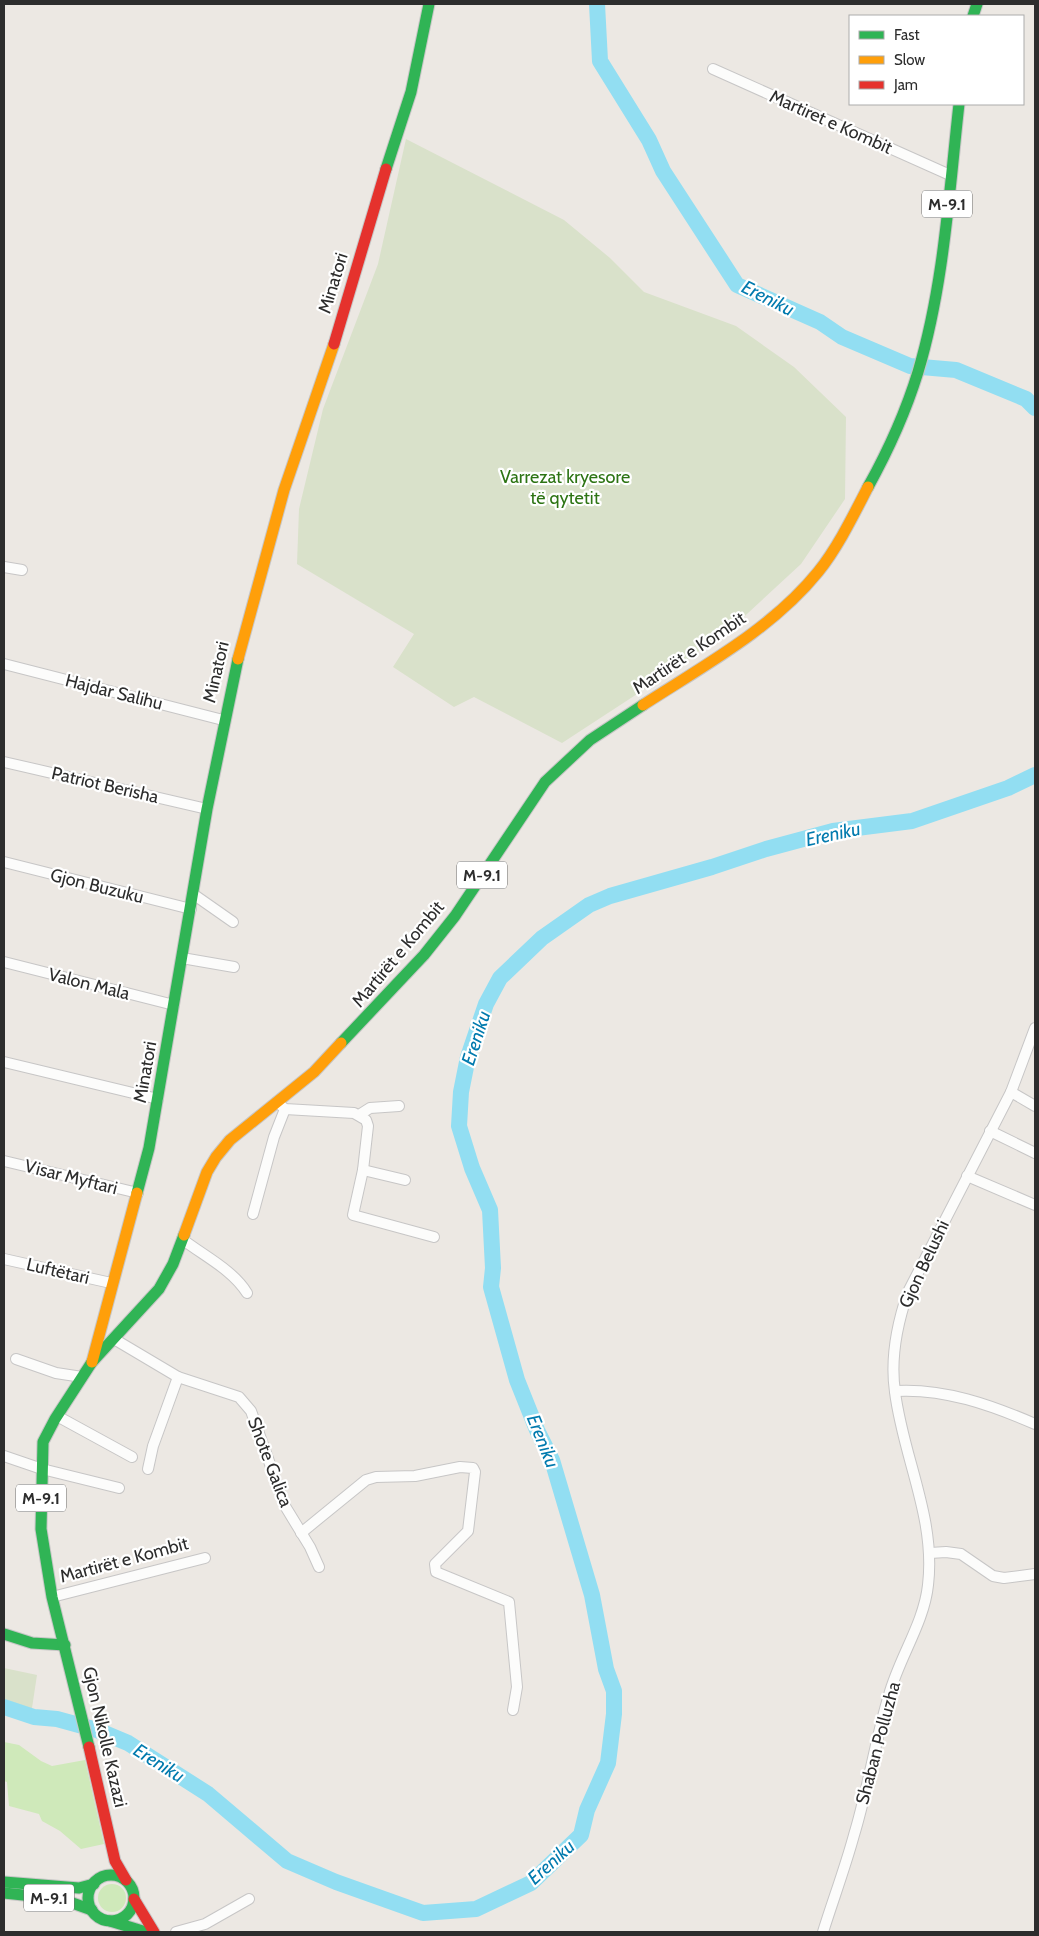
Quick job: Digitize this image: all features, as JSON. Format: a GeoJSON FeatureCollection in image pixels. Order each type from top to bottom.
{"type":"FeatureCollection","features":[{"type":"Feature","properties":{"kind":"main road","name":"Minatori"},"geometry":{"type":"LineString","coordinates":[[92,1362],[111,1283],[138,1194],[158,1099],[223,720],[243,634],[284,490],[330,356],[400,122],[411,92],[429,4]]}},
{"type":"Feature","properties":{"kind":"main road","name":"Martirët e Kombit"},"geometry":{"type":"LineString","coordinates":[[65,1645],[52,1598],[41,1530],[43,1442],[57,1416],[92,1362],[160,1289],[174,1264],[207,1172],[216,1157],[230,1140],[281,1105],[424,955],[455,916],[545,782],[590,740],[733,647],[788,604],[805,588],[842,536],[870,484],[901,418],[918,372],[935,304],[959,105]]}},
{"type":"Feature","properties":{"kind":"main road"},"geometry":{"type":"LineString","coordinates":[[4,1634],[32,1643],[65,1645]]}},
{"type":"Feature","properties":{"kind":"main road","name":"Gjon Nikolle Kazazi"},"geometry":{"type":"LineString","coordinates":[[65,1645],[110,1836]]}},
{"type":"Feature","properties":{"kind":"main road","name":"M-9.1"},"geometry":{"type":"LineString","coordinates":[[110,1836],[117,1867],[134,1892],[134,1900]]}},
{"type":"Feature","properties":{"kind":"main road","name":"M-9.1"},"geometry":{"type":"LineString","coordinates":[[92,1910],[89,1897],[107,1852],[110,1836]]}},
{"type":"Feature","properties":{"kind":"main road","name":"M-9.1"},"geometry":{"type":"LineString","coordinates":[[4,1882],[68,1888],[95,1882],[112,1875],[126,1880]]}},
{"type":"Feature","properties":{"kind":"main road","name":"M-9.1"},"geometry":{"type":"LineString","coordinates":[[4,1893],[67,1900],[85,1906],[103,1919],[110,1921]]}},
{"type":"Feature","properties":{"kind":"main road"},"geometry":{"type":"LineString","coordinates":[[110,1921],[124,1917],[129,1913],[134,1900]]}},
{"type":"Feature","properties":{"kind":"main road"},"geometry":{"type":"LineString","coordinates":[[134,1900],[154,1932]]}},
{"type":"Feature","properties":{"kind":"main road"},"geometry":{"type":"LineString","coordinates":[[110,1921],[146,1932]]}},
{"type":"Feature","properties":{"kind":"street","name":"Martiret e Kombit"},"geometry":{"type":"LineString","coordinates":[[712,69],[950,176]]}},
{"type":"Feature","properties":{"kind":"street"},"geometry":{"type":"LineString","coordinates":[[4,567],[22,570]]}},
{"type":"Feature","properties":{"kind":"street","name":"Hajdar Salihu"},"geometry":{"type":"LineString","coordinates":[[4,664],[223,720]]}},
{"type":"Feature","properties":{"kind":"street","name":"Patriot Berisha"},"geometry":{"type":"LineString","coordinates":[[4,762],[207,808]]}},
{"type":"Feature","properties":{"kind":"street","name":"Gjon Buzuku"},"geometry":{"type":"LineString","coordinates":[[4,862],[190,909]]}},
{"type":"Feature","properties":{"kind":"street"},"geometry":{"type":"LineString","coordinates":[[193,894],[233,922]]}},
{"type":"Feature","properties":{"kind":"street"},"geometry":{"type":"LineString","coordinates":[[182,958],[234,967]]}},
{"type":"Feature","properties":{"kind":"street","name":"Valon Mala"},"geometry":{"type":"LineString","coordinates":[[4,962],[174,1005]]}},
{"type":"Feature","properties":{"kind":"street","name":"Gjon Belushi"},"geometry":{"type":"LineString","coordinates":[[930,1553],[920,1491],[895,1391],[893,1362],[895,1341],[908,1292],[1011,1092],[1035,1028]]}},
{"type":"Feature","properties":{"kind":"street"},"geometry":{"type":"LineString","coordinates":[[4,1062],[158,1099]]}},
{"type":"Feature","properties":{"kind":"street"},"geometry":{"type":"LineString","coordinates":[[1011,1092],[1035,1106]]}},
{"type":"Feature","properties":{"kind":"street"},"geometry":{"type":"LineString","coordinates":[[253,1214],[281,1105],[354,1113],[366,1120],[368,1126],[363,1170],[353,1215],[434,1237]]}},
{"type":"Feature","properties":{"kind":"street"},"geometry":{"type":"LineString","coordinates":[[359,1115],[370,1108],[399,1106]]}},
{"type":"Feature","properties":{"kind":"street"},"geometry":{"type":"LineString","coordinates":[[990,1131],[1035,1152]]}},
{"type":"Feature","properties":{"kind":"street","name":"Visar Myftari"},"geometry":{"type":"LineString","coordinates":[[4,1161],[138,1194]]}},
{"type":"Feature","properties":{"kind":"street"},"geometry":{"type":"LineString","coordinates":[[363,1170],[405,1180]]}},
{"type":"Feature","properties":{"kind":"street"},"geometry":{"type":"LineString","coordinates":[[967,1176],[1035,1205]]}},
{"type":"Feature","properties":{"kind":"street"},"geometry":{"type":"LineString","coordinates":[[182,1239],[240,1281],[247,1293]]}},
{"type":"Feature","properties":{"kind":"street","name":"Luftëtari"},"geometry":{"type":"LineString","coordinates":[[4,1259],[111,1283]]}},
{"type":"Feature","properties":{"kind":"street","name":"Shote Galica"},"geometry":{"type":"LineString","coordinates":[[114,1338],[178,1377],[239,1396],[251,1411],[285,1506],[319,1567]]}},
{"type":"Feature","properties":{"kind":"street"},"geometry":{"type":"LineString","coordinates":[[16,1359],[56,1373],[82,1377]]}},
{"type":"Feature","properties":{"kind":"street"},"geometry":{"type":"LineString","coordinates":[[148,1469],[153,1446],[178,1377]]}},
{"type":"Feature","properties":{"kind":"street"},"geometry":{"type":"LineString","coordinates":[[895,1391],[912,1390],[958,1396],[1035,1424]]}},
{"type":"Feature","properties":{"kind":"street"},"geometry":{"type":"LineString","coordinates":[[57,1416],[132,1456]]}},
{"type":"Feature","properties":{"kind":"street"},"geometry":{"type":"LineString","coordinates":[[4,1456],[42,1469],[119,1488]]}},
{"type":"Feature","properties":{"kind":"street","name":"Shote Galica"},"geometry":{"type":"LineString","coordinates":[[301,1532],[366,1480],[376,1477],[439,1473],[460,1467],[474,1468],[468,1531],[435,1564],[434,1569],[436,1572],[509,1602],[517,1687],[513,1710]]}},
{"type":"Feature","properties":{"kind":"street"},"geometry":{"type":"LineString","coordinates":[[930,1553],[946,1552],[961,1554],[993,1576],[1004,1578],[1035,1574]]}},
{"type":"Feature","properties":{"kind":"street","name":"Shaban Polluzha"},"geometry":{"type":"LineString","coordinates":[[823,1932],[854,1834],[889,1694],[922,1612],[928,1586],[930,1553]]}},
{"type":"Feature","properties":{"kind":"street","name":"Martirët e Kombit"},"geometry":{"type":"LineString","coordinates":[[52,1598],[205,1558]]}},
{"type":"Feature","properties":{"kind":"street"},"geometry":{"type":"LineString","coordinates":[[176,1932],[205,1924],[249,1899]]}},
{"type":"Feature","properties":{"kind":"green space","name":"Varrezat kryesore të qytetit"},"geometry":{"type":"Polygon","coordinates":[[[406,139],[564,220],[610,258],[644,292],[736,326],[794,367],[846,417],[845,499],[801,564],[734,626],[657,681],[562,743],[474,697],[454,707],[393,667],[414,634],[297,564],[299,509],[323,409],[378,264],[406,139]]]}},
{"type":"Feature","properties":{"kind":"green space"},"geometry":{"type":"Polygon","coordinates":[[[4,1668],[37,1675],[32,1708],[4,1707],[4,1668]]]}},
{"type":"Feature","properties":{"kind":"green space"},"geometry":{"type":"Polygon","coordinates":[[[4,1742],[19,1745],[41,1761],[52,1766],[85,1760],[104,1844],[81,1849],[60,1831],[42,1821],[39,1814],[9,1806],[7,1782],[4,1781],[4,1742]]]}},
{"type":"Feature","properties":{"kind":"green space"},"geometry":{"type":"Polygon","coordinates":[[[112,1884],[122,1888],[126,1898],[122,1908],[112,1912],[102,1908],[98,1898],[102,1888],[112,1884]]]}},
{"type":"Feature","properties":{"kind":"waterway","name":"Ereniku"},"geometry":{"type":"LineString","coordinates":[[597,4],[600,61],[649,140],[663,171],[737,285],[820,322],[842,337],[910,366],[956,370],[1026,399],[1035,408]]}},
{"type":"Feature","properties":{"kind":"waterway","name":"Ereniku"},"geometry":{"type":"LineString","coordinates":[[4,1707],[34,1717],[57,1719],[97,1730],[128,1743],[208,1794],[287,1861],[336,1882],[423,1913],[476,1909],[531,1883],[581,1835],[587,1810],[608,1763],[614,1714],[614,1691],[606,1669],[592,1595],[552,1460],[537,1430],[517,1380],[491,1287],[493,1268],[490,1210],[472,1168],[459,1126],[461,1092],[468,1057],[486,1004],[500,978],[542,938],[589,905],[610,896],[833,831],[912,821],[1008,788],[1035,775]]}},
{"type":"Feature","properties":{"kind":"traffic: fast"},"geometry":{"type":"LineString","coordinates":[[386,169],[411,92],[429,4]]}},
{"type":"Feature","properties":{"kind":"traffic: fast"},"geometry":{"type":"LineString","coordinates":[[973,15],[977,4]]}},
{"type":"Feature","properties":{"kind":"traffic: fast"},"geometry":{"type":"LineString","coordinates":[[868,487],[902,416],[918,372],[927,339],[940,272],[959,105]]}},
{"type":"Feature","properties":{"kind":"traffic: fast"},"geometry":{"type":"LineString","coordinates":[[137,1193],[149,1148],[207,809],[238,659]]}},
{"type":"Feature","properties":{"kind":"traffic: fast"},"geometry":{"type":"LineString","coordinates":[[341,1043],[424,955],[455,916],[545,782],[590,740],[643,705]]}},
{"type":"Feature","properties":{"kind":"traffic: fast"},"geometry":{"type":"LineString","coordinates":[[89,1747],[52,1597],[41,1529],[43,1442],[55,1419],[92,1362],[159,1289],[173,1264],[184,1235]]}},
{"type":"Feature","properties":{"kind":"traffic: fast"},"geometry":{"type":"LineString","coordinates":[[4,1634],[32,1643],[65,1645]]}},
{"type":"Feature","properties":{"kind":"traffic: fast"},"geometry":{"type":"LineString","coordinates":[[111,1875],[124,1879],[130,1885],[134,1898],[130,1911],[124,1917],[111,1921],[98,1917],[92,1911],[88,1898],[92,1885],[98,1879],[111,1875]]}},
{"type":"Feature","properties":{"kind":"traffic: fast"},"geometry":{"type":"LineString","coordinates":[[4,1882],[79,1888],[94,1884]]}},
{"type":"Feature","properties":{"kind":"traffic: fast"},"geometry":{"type":"LineString","coordinates":[[4,1893],[61,1899],[92,1910]]}},
{"type":"Feature","properties":{"kind":"traffic: fast"},"geometry":{"type":"LineString","coordinates":[[110,1921],[146,1932]]}},
{"type":"Feature","properties":{"kind":"traffic: slow"},"geometry":{"type":"LineString","coordinates":[[238,659],[284,490],[334,344]]}},
{"type":"Feature","properties":{"kind":"traffic: slow"},"geometry":{"type":"LineString","coordinates":[[643,705],[736,645],[780,611],[800,592],[818,572],[832,552],[868,487]]}},
{"type":"Feature","properties":{"kind":"traffic: slow"},"geometry":{"type":"LineString","coordinates":[[184,1235],[207,1172],[216,1157],[230,1140],[314,1072],[341,1043]]}},
{"type":"Feature","properties":{"kind":"traffic: slow"},"geometry":{"type":"LineString","coordinates":[[92,1362],[137,1193]]}},
{"type":"Feature","properties":{"kind":"traffic: jam"},"geometry":{"type":"LineString","coordinates":[[334,344],[386,169]]}},
{"type":"Feature","properties":{"kind":"traffic: jam"},"geometry":{"type":"LineString","coordinates":[[89,1747],[115,1861],[126,1880]]}},
{"type":"Feature","properties":{"kind":"traffic: jam"},"geometry":{"type":"LineString","coordinates":[[134,1899],[154,1932]]}}]}
